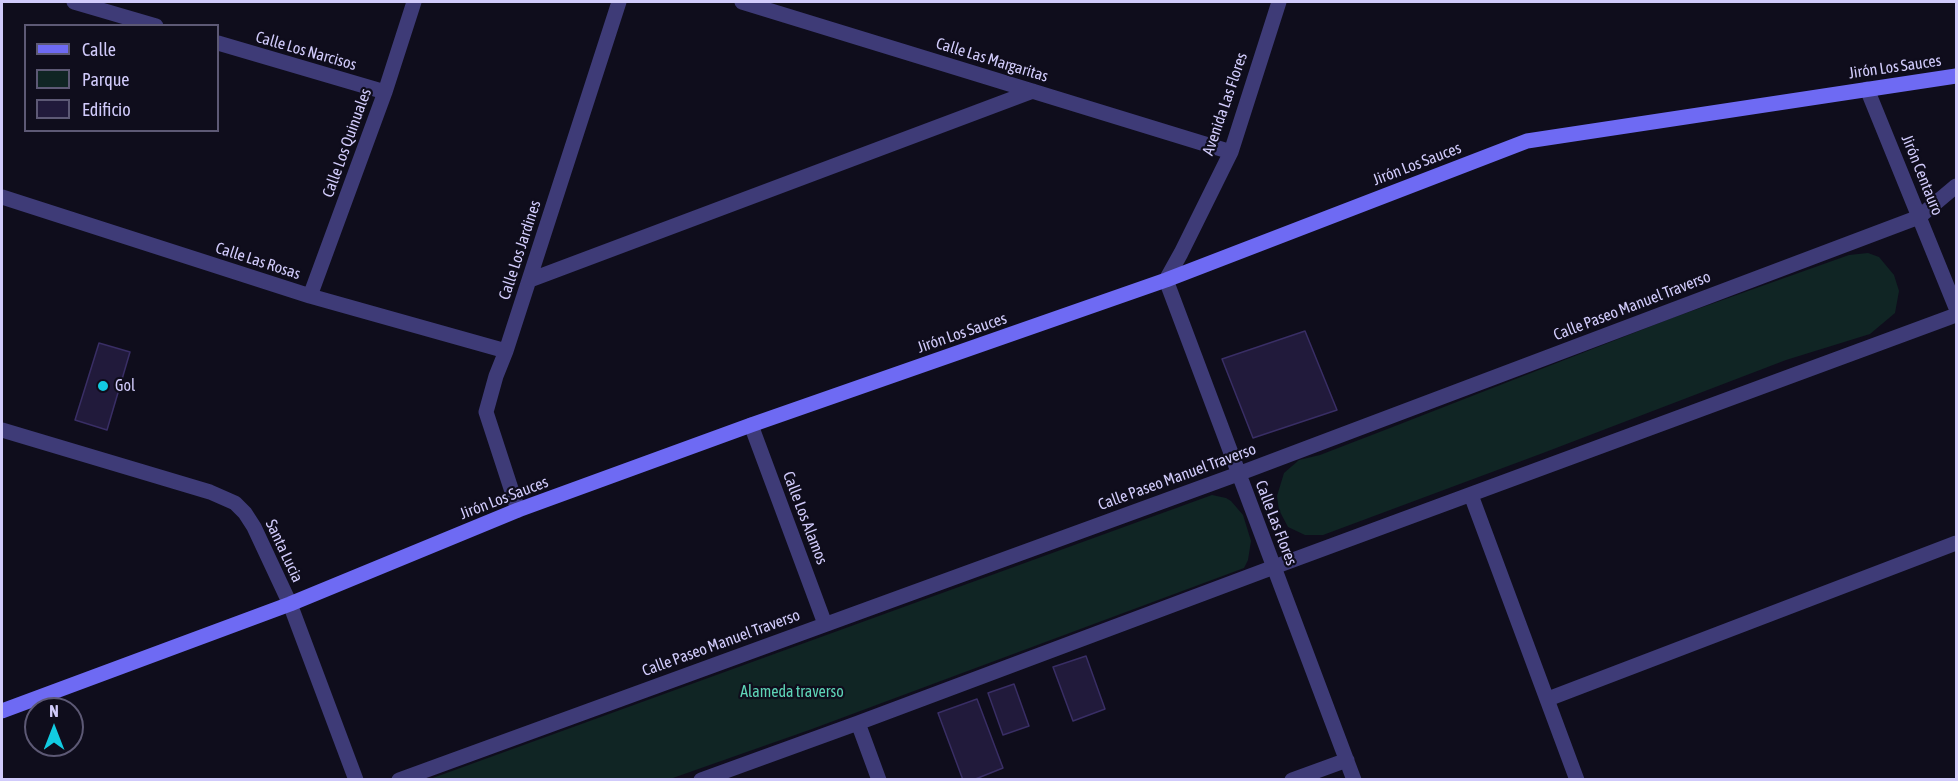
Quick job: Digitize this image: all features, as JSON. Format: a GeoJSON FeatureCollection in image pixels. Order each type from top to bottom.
{"type":"FeatureCollection","features":[{"type":"Feature","properties":{"kind":"street"},"geometry":{"type":"LineString","coordinates":[[74,2],[149,24]]}},
{"type":"Feature","properties":{"kind":"street","name":"Calle Los Quinuales"},"geometry":{"type":"LineString","coordinates":[[310,296],[385,92],[414,2]]}},
{"type":"Feature","properties":{"kind":"street","name":"Calle Los Jardines"},"geometry":{"type":"LineString","coordinates":[[518,510],[486,412],[620,2]]}},
{"type":"Feature","properties":{"kind":"street","name":"Calle Las Margaritas"},"geometry":{"type":"LineString","coordinates":[[742,2],[1231,152]]}},
{"type":"Feature","properties":{"kind":"street","name":"Avenida Las Flores"},"geometry":{"type":"LineString","coordinates":[[1166,280],[1231,152],[1279,2]]}},
{"type":"Feature","properties":{"kind":"street","name":"Calle Los Narcisos"},"geometry":{"type":"LineString","coordinates":[[219,44],[385,92]]}},
{"type":"Feature","properties":{"kind":"street","name":"Jirón Los Sauces"},"geometry":{"type":"LineString","coordinates":[[2,711],[290,604],[518,510],[751,425],[1166,280],[1527,141],[1956,76]]}},
{"type":"Feature","properties":{"kind":"street","name":"Jirón Centauro"},"geometry":{"type":"LineString","coordinates":[[1867,89],[1956,308]]}},
{"type":"Feature","properties":{"kind":"street"},"geometry":{"type":"LineString","coordinates":[[530,280],[1033,91]]}},
{"type":"Feature","properties":{"kind":"street","name":"Calle Paseo Manuel Traverso"},"geometry":{"type":"LineString","coordinates":[[399,780],[1238,474],[1919,217],[1956,186]]}},
{"type":"Feature","properties":{"kind":"street","name":"Calle Las Rosas"},"geometry":{"type":"LineString","coordinates":[[2,197],[310,296],[506,351]]}},
{"type":"Feature","properties":{"kind":"street","name":"Calle Las Flores"},"geometry":{"type":"LineString","coordinates":[[1166,280],[1354,780]]}},
{"type":"Feature","properties":{"kind":"street"},"geometry":{"type":"LineString","coordinates":[[701,780],[1956,315]]}},
{"type":"Feature","properties":{"kind":"street","name":"Calle Los Alamos"},"geometry":{"type":"LineString","coordinates":[[751,425],[825,624]]}},
{"type":"Feature","properties":{"kind":"street","name":"Santa Lucia"},"geometry":{"type":"LineString","coordinates":[[2,430],[210,492],[235,503],[254,527],[290,604],[356,780]]}},
{"type":"Feature","properties":{"kind":"street"},"geometry":{"type":"LineString","coordinates":[[1471,495],[1577,780]]}},
{"type":"Feature","properties":{"kind":"street"},"geometry":{"type":"LineString","coordinates":[[1548,699],[1956,543]]}},
{"type":"Feature","properties":{"kind":"street"},"geometry":{"type":"LineString","coordinates":[[858,723],[879,780]]}},
{"type":"Feature","properties":{"kind":"street"},"geometry":{"type":"LineString","coordinates":[[1293,780],[1347,760]]}},
{"type":"Feature","properties":{"kind":"green space"},"geometry":{"type":"Polygon","coordinates":[[[1868,253],[1879,257],[1894,275],[1899,291],[1895,313],[1870,334],[1786,360],[1323,535],[1305,535],[1288,527],[1279,510],[1277,496],[1284,473],[1299,460],[1320,455],[1672,318],[1849,255],[1868,253]]]}},
{"type":"Feature","properties":{"kind":"green space","name":"Alameda traverso"},"geometry":{"type":"Polygon","coordinates":[[[1212,495],[1231,501],[1243,515],[1251,541],[1248,560],[1244,568],[812,729],[670,779],[430,779],[1212,495]]]}},
{"type":"Feature","properties":{"kind":"building"},"geometry":{"type":"Polygon","coordinates":[[[1305,331],[1337,410],[1253,438],[1222,359],[1305,331]]]}},
{"type":"Feature","properties":{"kind":"building","name":"Gol"},"geometry":{"type":"Polygon","coordinates":[[[99,343],[130,352],[107,430],[75,420],[99,343]]]}},
{"type":"Feature","properties":{"kind":"building"},"geometry":{"type":"Polygon","coordinates":[[[1086,656],[1105,709],[1073,721],[1053,667],[1086,656]]]}},
{"type":"Feature","properties":{"kind":"building"},"geometry":{"type":"Polygon","coordinates":[[[1014,684],[1029,726],[1003,735],[988,693],[1014,684]]]}},
{"type":"Feature","properties":{"kind":"building"},"geometry":{"type":"Polygon","coordinates":[[[977,699],[1003,768],[973,780],[963,780],[938,713],[977,699]]]}},
{"type":"Feature","properties":{"kind":"place","name":"Gol"},"geometry":{"type":"Point","coordinates":[103,386]}}]}
